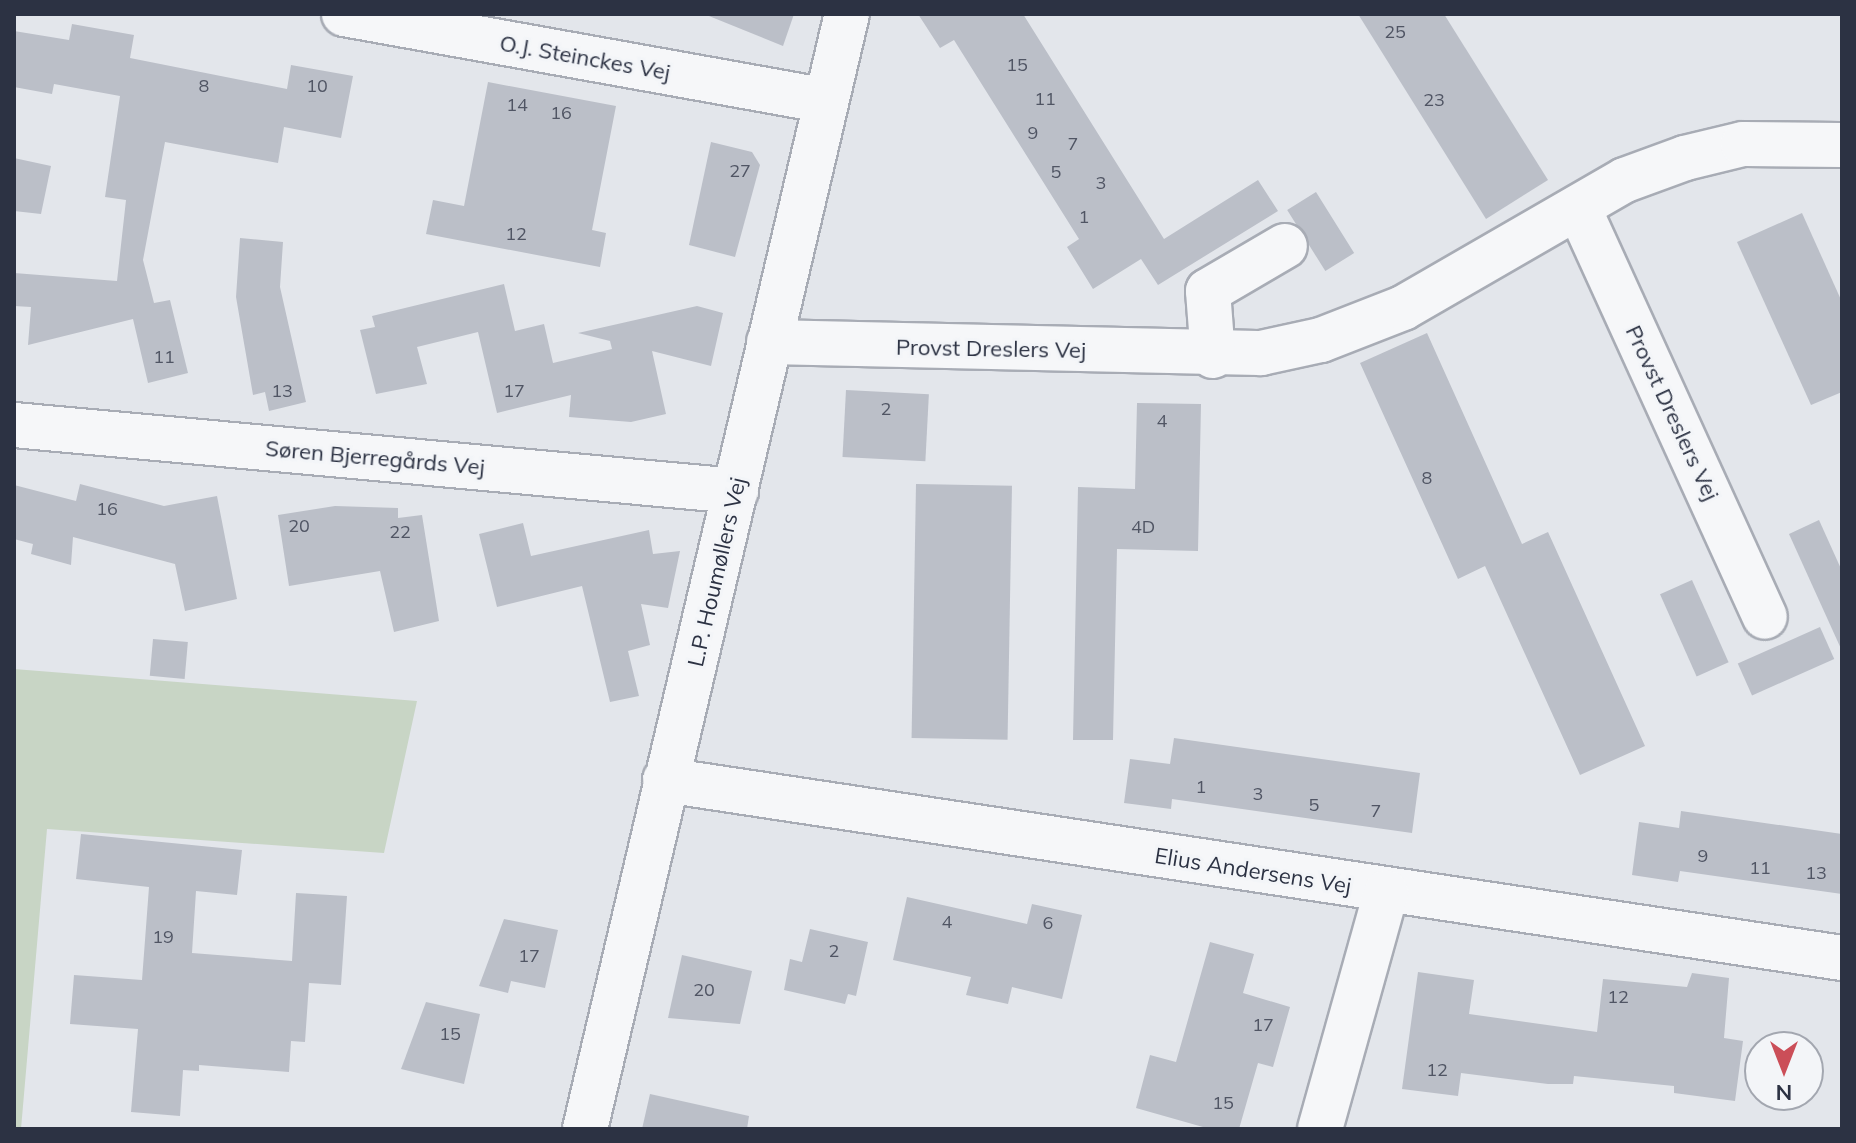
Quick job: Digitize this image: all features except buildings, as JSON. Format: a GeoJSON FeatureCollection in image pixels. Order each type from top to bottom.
{"type":"FeatureCollection","features":[{"type":"Feature","properties":{"kind":"street","name":"L.P. Houmøllers Vej"},"geometry":{"type":"LineString","coordinates":[[585,1129],[847,14]]}},
{"type":"Feature","properties":{"kind":"street","name":"O.J. Steinckes Vej"},"geometry":{"type":"LineString","coordinates":[[373,17],[826,101]]}},
{"type":"Feature","properties":{"kind":"street","name":"Provst Dreslers Vej"},"geometry":{"type":"LineString","coordinates":[[769,342],[1213,356],[1321,340],[1403,308],[1579,209],[1685,158],[1743,144],[1842,145]]}},
{"type":"Feature","properties":{"kind":"street","name":"Provst Dreslers Vej"},"geometry":{"type":"LineString","coordinates":[[1579,209],[1765,617]]}},
{"type":"Feature","properties":{"kind":"street"},"geometry":{"type":"LineString","coordinates":[[1213,356],[1208,291],[1285,246]]}},
{"type":"Feature","properties":{"kind":"street","name":"Søren Bjerregårds Vej"},"geometry":{"type":"LineString","coordinates":[[14,425],[736,491]]}},
{"type":"Feature","properties":{"kind":"street","name":"Elius Andersens Vej"},"geometry":{"type":"LineString","coordinates":[[665,780],[1386,892],[1842,958]]}},
{"type":"Feature","properties":{"kind":"street"},"geometry":{"type":"LineString","coordinates":[[1320,1129],[1386,892]]}},
{"type":"Feature","properties":{"kind":"green space"},"geometry":{"type":"Polygon","coordinates":[[[14,669],[417,701],[384,853],[47,829],[21,1129],[14,1129],[14,669]]]}}]}
